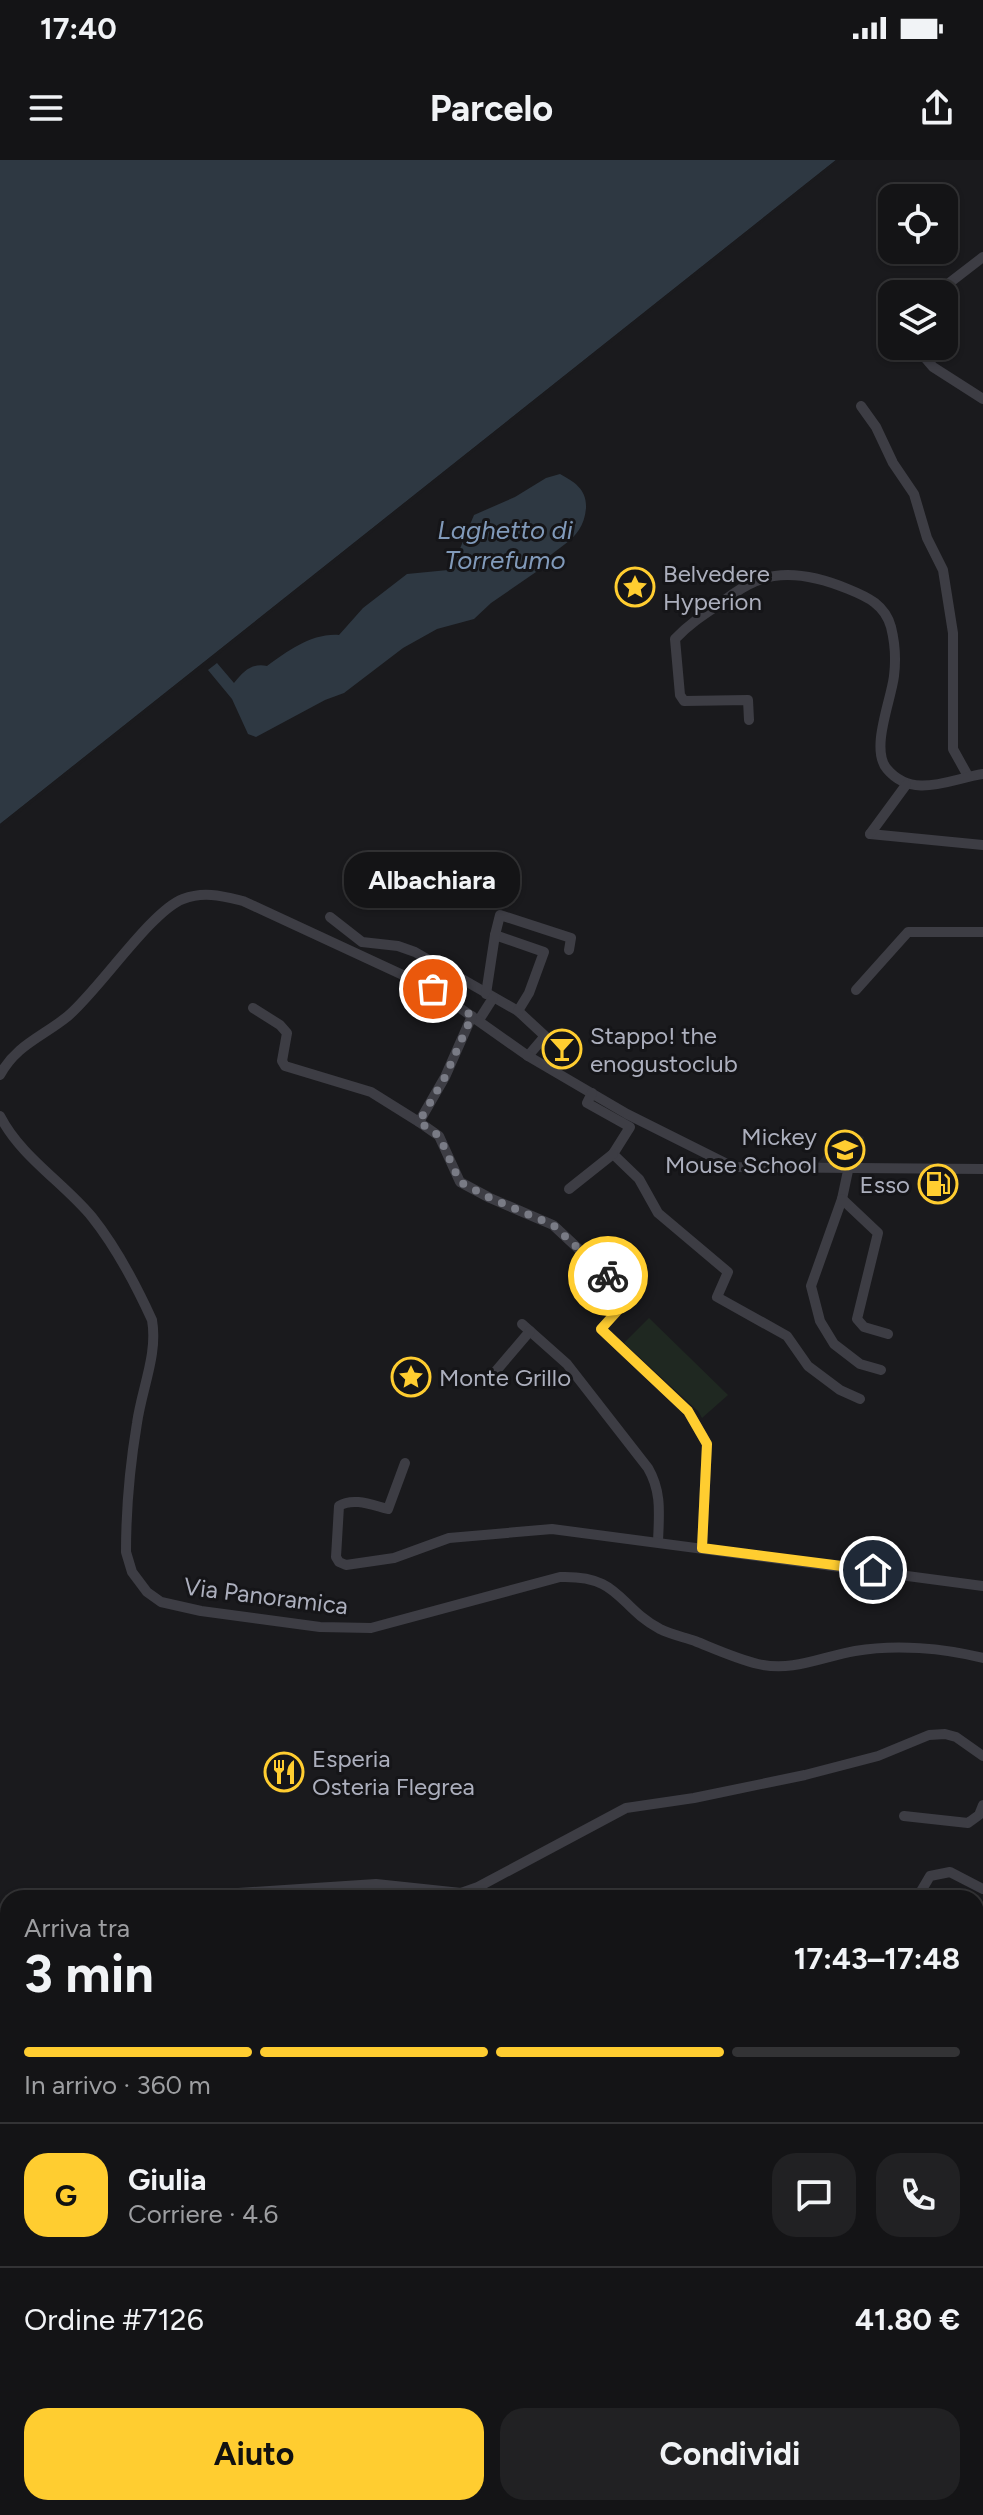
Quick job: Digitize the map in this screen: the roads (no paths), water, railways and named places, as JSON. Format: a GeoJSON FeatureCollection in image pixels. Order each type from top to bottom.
{"type":"FeatureCollection","features":[{"type":"Feature","properties":{"kind":"main road"},"geometry":{"type":"LineString","coordinates":[[0,2454],[0,2463]]}},
{"type":"Feature","properties":{"kind":"street"},"geometry":{"type":"LineString","coordinates":[[953,280],[983,257]]}},
{"type":"Feature","properties":{"kind":"street"},"geometry":{"type":"LineString","coordinates":[[927,360],[983,399]]}},
{"type":"Feature","properties":{"kind":"street"},"geometry":{"type":"LineString","coordinates":[[861,406],[914,494],[927,538],[943,570],[953,633],[953,749],[968,776]]}},
{"type":"Feature","properties":{"kind":"street"},"geometry":{"type":"LineString","coordinates":[[749,720],[748,700],[684,701],[680,695],[675,639],[688,626],[755,581],[799,574],[833,583],[876,602],[891,625],[895,647],[894,674],[879,743],[879,756],[884,767],[906,785],[928,786],[983,774]]}},
{"type":"Feature","properties":{"kind":"street"},"geometry":{"type":"LineString","coordinates":[[906,785],[870,834],[983,845]]}},
{"type":"Feature","properties":{"kind":"street"},"geometry":{"type":"LineString","coordinates":[[0,1075],[9,1057],[85,1000],[159,916],[181,900],[211,893],[243,901],[433,989],[528,1056],[627,1114],[733,1167],[983,1169]]}},
{"type":"Feature","properties":{"kind":"street"},"geometry":{"type":"LineString","coordinates":[[419,1122],[490,996],[495,935],[500,915],[571,938],[569,950]]}},
{"type":"Feature","properties":{"kind":"street"},"geometry":{"type":"LineString","coordinates":[[330,917],[362,942],[398,946],[415,952],[518,1011],[545,1036],[528,1056]]}},
{"type":"Feature","properties":{"kind":"street"},"geometry":{"type":"LineString","coordinates":[[856,990],[908,932],[983,932]]}},
{"type":"Feature","properties":{"kind":"street"},"geometry":{"type":"LineString","coordinates":[[495,935],[544,952],[529,993],[518,1011]]}},
{"type":"Feature","properties":{"kind":"street"},"geometry":{"type":"LineString","coordinates":[[253,1008],[287,1033],[282,1061],[285,1066],[371,1092],[419,1122],[439,1136],[460,1182],[553,1225],[630,1297],[601,1329],[688,1411],[707,1444],[702,1548]]}},
{"type":"Feature","properties":{"kind":"street"},"geometry":{"type":"LineString","coordinates":[[569,1189],[613,1154],[630,1127],[587,1103],[592,1093]]}},
{"type":"Feature","properties":{"kind":"street","name":"Via Panoramica"},"geometry":{"type":"LineString","coordinates":[[0,1116],[9,1134],[91,1216],[152,1320],[152,1356],[136,1428],[126,1552],[132,1572],[147,1592],[161,1602],[201,1611],[320,1627],[371,1628],[560,1577],[577,1577],[601,1582],[614,1590],[642,1617],[661,1630],[756,1664],[801,1666],[869,1650],[935,1649],[983,1658]]}},
{"type":"Feature","properties":{"kind":"street"},"geometry":{"type":"LineString","coordinates":[[613,1154],[639,1179],[658,1213],[728,1272],[717,1297],[787,1336],[808,1366],[840,1390],[860,1399]]}},
{"type":"Feature","properties":{"kind":"street"},"geometry":{"type":"LineString","coordinates":[[849,1166],[842,1199],[811,1286],[820,1321],[834,1344],[860,1364],[881,1370]]}},
{"type":"Feature","properties":{"kind":"street"},"geometry":{"type":"LineString","coordinates":[[842,1199],[878,1233],[857,1319],[864,1327],[888,1334]]}},
{"type":"Feature","properties":{"kind":"street"},"geometry":{"type":"LineString","coordinates":[[490,1378],[526,1328],[567,1364],[657,1483],[660,1496],[658,1542]]}},
{"type":"Feature","properties":{"kind":"street"},"geometry":{"type":"LineString","coordinates":[[405,1463],[388,1509],[355,1501],[339,1506],[336,1557],[339,1562],[346,1565],[394,1558],[449,1538],[552,1529],[983,1586]]}},
{"type":"Feature","properties":{"kind":"street"},"geometry":{"type":"LineString","coordinates":[[470,1890],[626,1808],[694,1798],[805,1775],[878,1756],[929,1735],[956,1737],[983,1756]]}},
{"type":"Feature","properties":{"kind":"street"},"geometry":{"type":"LineString","coordinates":[[904,1816],[968,1823],[979,1815],[983,1805]]}},
{"type":"Feature","properties":{"kind":"street"},"geometry":{"type":"LineString","coordinates":[[922,1890],[930,1876],[950,1872],[983,1889]]}},
{"type":"Feature","properties":{"kind":"street"},"geometry":{"type":"LineString","coordinates":[[284,1890],[376,1884],[433,1890]]}},
{"type":"Feature","properties":{"kind":"water"},"geometry":{"type":"Polygon","coordinates":[[[0,160],[836,160],[0,824],[0,160]]]}},
{"type":"Feature","properties":{"kind":"water","name":"Laghetto di Torrefumo"},"geometry":{"type":"Polygon","coordinates":[[[560,474],[582,491],[586,502],[584,520],[573,537],[542,563],[536,572],[491,603],[474,619],[437,629],[403,648],[344,693],[256,737],[248,734],[232,699],[208,670],[217,663],[234,683],[248,669],[267,666],[301,644],[319,637],[339,635],[363,608],[407,574],[448,570],[474,515],[515,497],[546,478],[560,474]]]}},
{"type":"Feature","properties":{"kind":"place","name":"Belvedere Hyperion"},"geometry":{"type":"Point","coordinates":[635,587]}},
{"type":"Feature","properties":{"kind":"place","name":"Albachiara"},"geometry":{"type":"Point","coordinates":[433,989]}},
{"type":"Feature","properties":{"kind":"place","name":"Stappo! the enogustoclub"},"geometry":{"type":"Point","coordinates":[562,1049]}},
{"type":"Feature","properties":{"kind":"place","name":"Mickey Mouse School"},"geometry":{"type":"Point","coordinates":[845,1150]}},
{"type":"Feature","properties":{"kind":"place","name":"Esso"},"geometry":{"type":"Point","coordinates":[938,1184]}},
{"type":"Feature","properties":{"kind":"place","name":"Monte Grillo"},"geometry":{"type":"Point","coordinates":[411,1377]}},
{"type":"Feature","properties":{"kind":"place","name":"Esperia Osteria Flegrea"},"geometry":{"type":"Point","coordinates":[284,1772]}}]}
